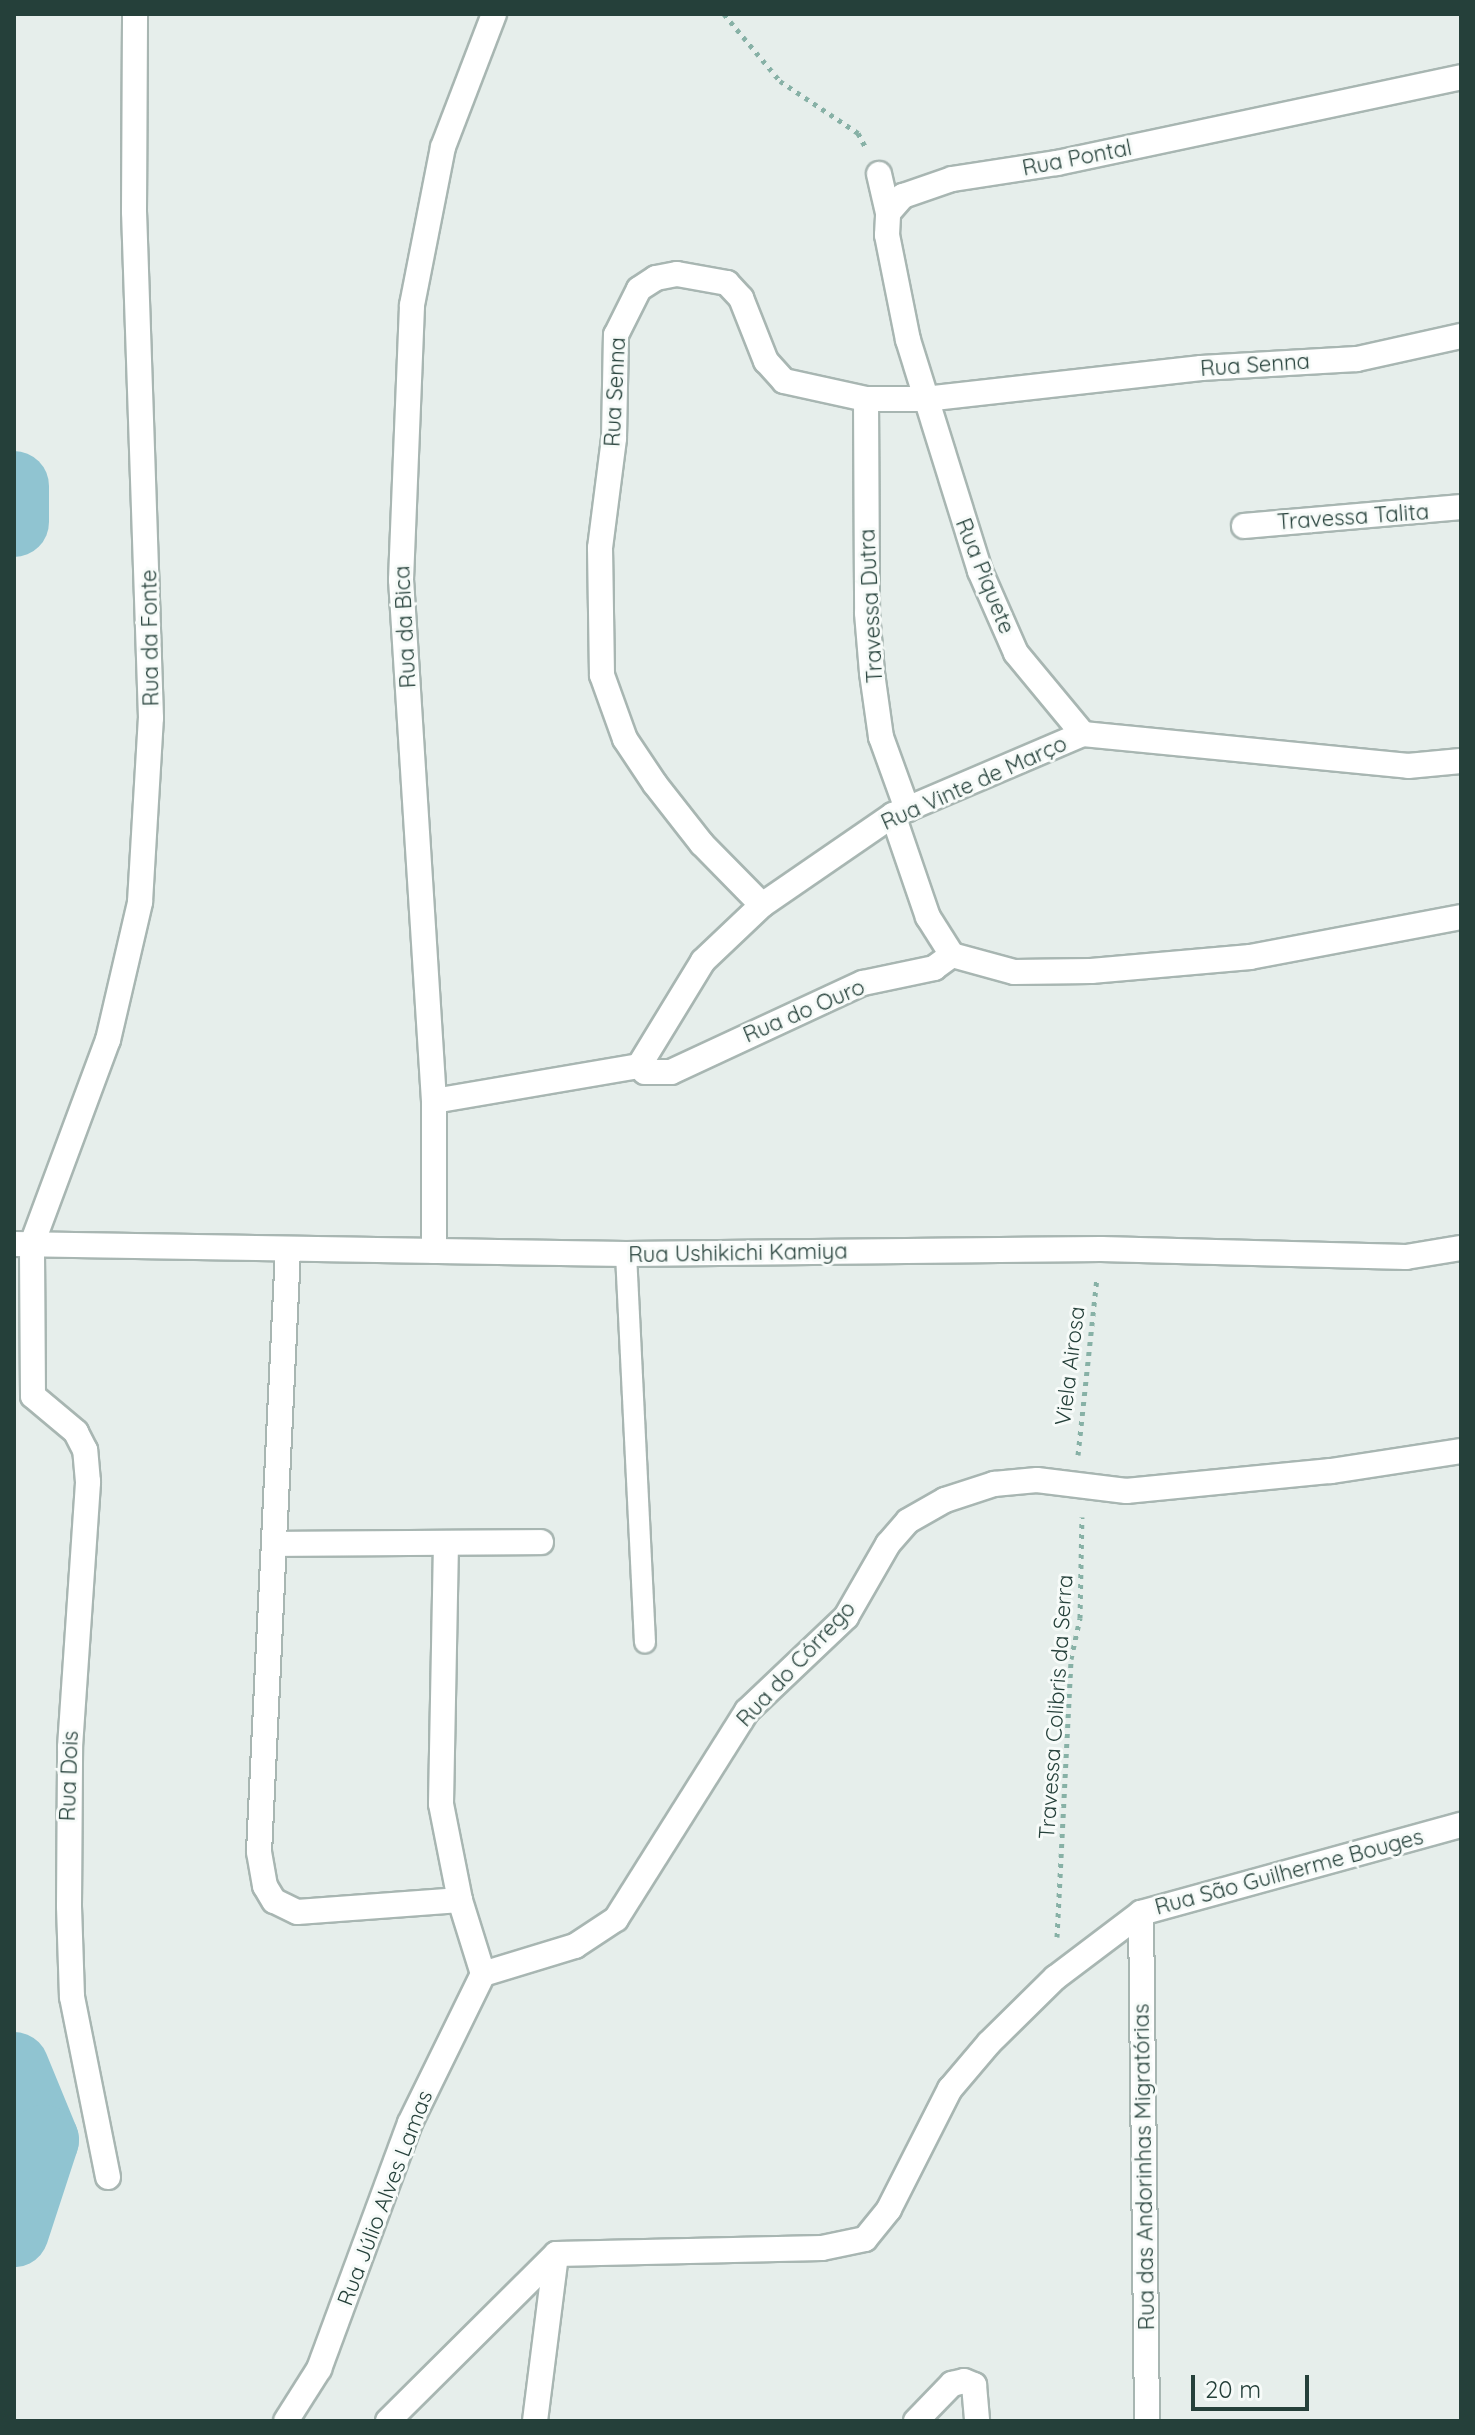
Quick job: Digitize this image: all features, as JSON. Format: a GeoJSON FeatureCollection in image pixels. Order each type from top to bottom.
{"type":"FeatureCollection","features":[{"type":"Feature","properties":{"kind":"street","name":"Rua da Fonte"},"geometry":{"type":"LineString","coordinates":[[23,1244],[117,1012],[133,941],[145,845],[150,618],[134,212],[135,14]]}},
{"type":"Feature","properties":{"kind":"street","name":"Rua da Bica"},"geometry":{"type":"LineString","coordinates":[[434,1251],[434,1101],[401,580],[412,305],[443,147],[494,14]]}},
{"type":"Feature","properties":{"kind":"street","name":"Rua Pontal"},"geometry":{"type":"LineString","coordinates":[[888,213],[903,196],[952,179],[1071,161],[1461,77]]}},
{"type":"Feature","properties":{"kind":"street"},"geometry":{"type":"LineString","coordinates":[[879,174],[888,213],[895,280],[925,399]]}},
{"type":"Feature","properties":{"kind":"street","name":"Rua Senna"},"geometry":{"type":"LineString","coordinates":[[762,905],[702,844],[655,784],[625,739],[602,675],[600,548],[614,438],[616,335],[632,298],[656,278],[712,276],[741,298],[759,349],[784,381],[866,399],[925,399],[1201,368],[1357,359],[1461,336]]}},
{"type":"Feature","properties":{"kind":"street","name":"Travessa Dutra"},"geometry":{"type":"LineString","coordinates":[[866,399],[865,554],[872,673],[881,737],[928,917],[952,955]]}},
{"type":"Feature","properties":{"kind":"street","name":"Rua Piquete"},"geometry":{"type":"LineString","coordinates":[[925,399],[995,610],[1016,653],[1083,734]]}},
{"type":"Feature","properties":{"kind":"street","name":"Travessa Talita"},"geometry":{"type":"LineString","coordinates":[[1244,526],[1461,507]]}},
{"type":"Feature","properties":{"kind":"street","name":"Rua Vinte de Março"},"geometry":{"type":"LineString","coordinates":[[639,1066],[703,961],[762,905],[900,812],[1083,734],[1408,766],[1461,761]]}},
{"type":"Feature","properties":{"kind":"street"},"geometry":{"type":"LineString","coordinates":[[952,955],[1038,974],[1105,970],[1250,957],[1461,917]]}},
{"type":"Feature","properties":{"kind":"street","name":"Rua do Ouro"},"geometry":{"type":"LineString","coordinates":[[434,1101],[639,1066],[656,1073],[683,1068],[863,983],[934,968],[952,955]]}},
{"type":"Feature","properties":{"kind":"street","name":"Rua Ushikichi Kamiya"},"geometry":{"type":"LineString","coordinates":[[23,1244],[626,1254],[1101,1249],[1406,1257],[1461,1248]]}},
{"type":"Feature","properties":{"kind":"street"},"geometry":{"type":"LineString","coordinates":[[23,1244],[24,1394]]}},
{"type":"Feature","properties":{"kind":"street"},"geometry":{"type":"LineString","coordinates":[[288,1250],[277,1430],[277,1544],[259,1852],[265,1886],[274,1901],[297,1912],[460,1900]]}},
{"type":"Feature","properties":{"kind":"street","name":"Rua Dois"},"geometry":{"type":"LineString","coordinates":[[24,1394],[76,1432],[85,1450],[88,1482],[67,1832],[69,1922],[72,1997],[108,2177]]}},
{"type":"Feature","properties":{"kind":"street","name":"Rua do Córrego"},"geometry":{"type":"LineString","coordinates":[[483,1974],[575,1946],[604,1930],[627,1907],[715,1755],[747,1711],[846,1617],[888,1544],[908,1521],[945,1500],[994,1484],[1058,1480],[1126,1491],[1331,1471],[1461,1451]]}},
{"type":"Feature","properties":{"kind":"street"},"geometry":{"type":"LineString","coordinates":[[277,1544],[541,1542]]}},
{"type":"Feature","properties":{"kind":"street"},"geometry":{"type":"LineString","coordinates":[[446,1543],[441,1804],[460,1900],[483,1974]]}},
{"type":"Feature","properties":{"kind":"street","name":"Rua São Guilherme Bouges"},"geometry":{"type":"LineString","coordinates":[[556,2254],[822,2248],[865,2239],[889,2209],[950,2089],[1055,1978],[1141,1913],[1461,1825]]}},
{"type":"Feature","properties":{"kind":"street","name":"Rua das Andorinhas Migratórias"},"geometry":{"type":"LineString","coordinates":[[1141,1913],[1147,2421]]}},
{"type":"Feature","properties":{"kind":"street","name":"Rua Júlio Alves Lamas"},"geometry":{"type":"LineString","coordinates":[[286,2421],[319,2369],[410,2123],[483,1974]]}},
{"type":"Feature","properties":{"kind":"street"},"geometry":{"type":"LineString","coordinates":[[388,2421],[556,2254]]}},
{"type":"Feature","properties":{"kind":"street"},"geometry":{"type":"LineString","coordinates":[[535,2421],[556,2254]]}},
{"type":"Feature","properties":{"kind":"street"},"geometry":{"type":"LineString","coordinates":[[916,2421],[952,2384],[974,2385],[977,2421]]}},
{"type":"Feature","properties":{"kind":"lane"},"geometry":{"type":"LineString","coordinates":[[626,1254],[645,1643]]}},
{"type":"Feature","properties":{"kind":"path"},"geometry":{"type":"LineString","coordinates":[[724,14],[780,81],[858,133],[879,174]]}},
{"type":"Feature","properties":{"kind":"path","name":"Viela Airosa"},"geometry":{"type":"LineString","coordinates":[[1081,1486],[1077,1446],[1101,1249]]}},
{"type":"Feature","properties":{"kind":"path","name":"Travessa Colibris da Serra"},"geometry":{"type":"LineString","coordinates":[[1055,1978],[1071,1659],[1080,1618],[1081,1486]]}},
{"type":"Feature","properties":{"kind":"waterway"},"geometry":{"type":"LineString","coordinates":[[14,486],[14,522]]}},
{"type":"Feature","properties":{"kind":"waterway"},"geometry":{"type":"LineString","coordinates":[[14,2067],[44,2140],[14,2232]]}}]}
